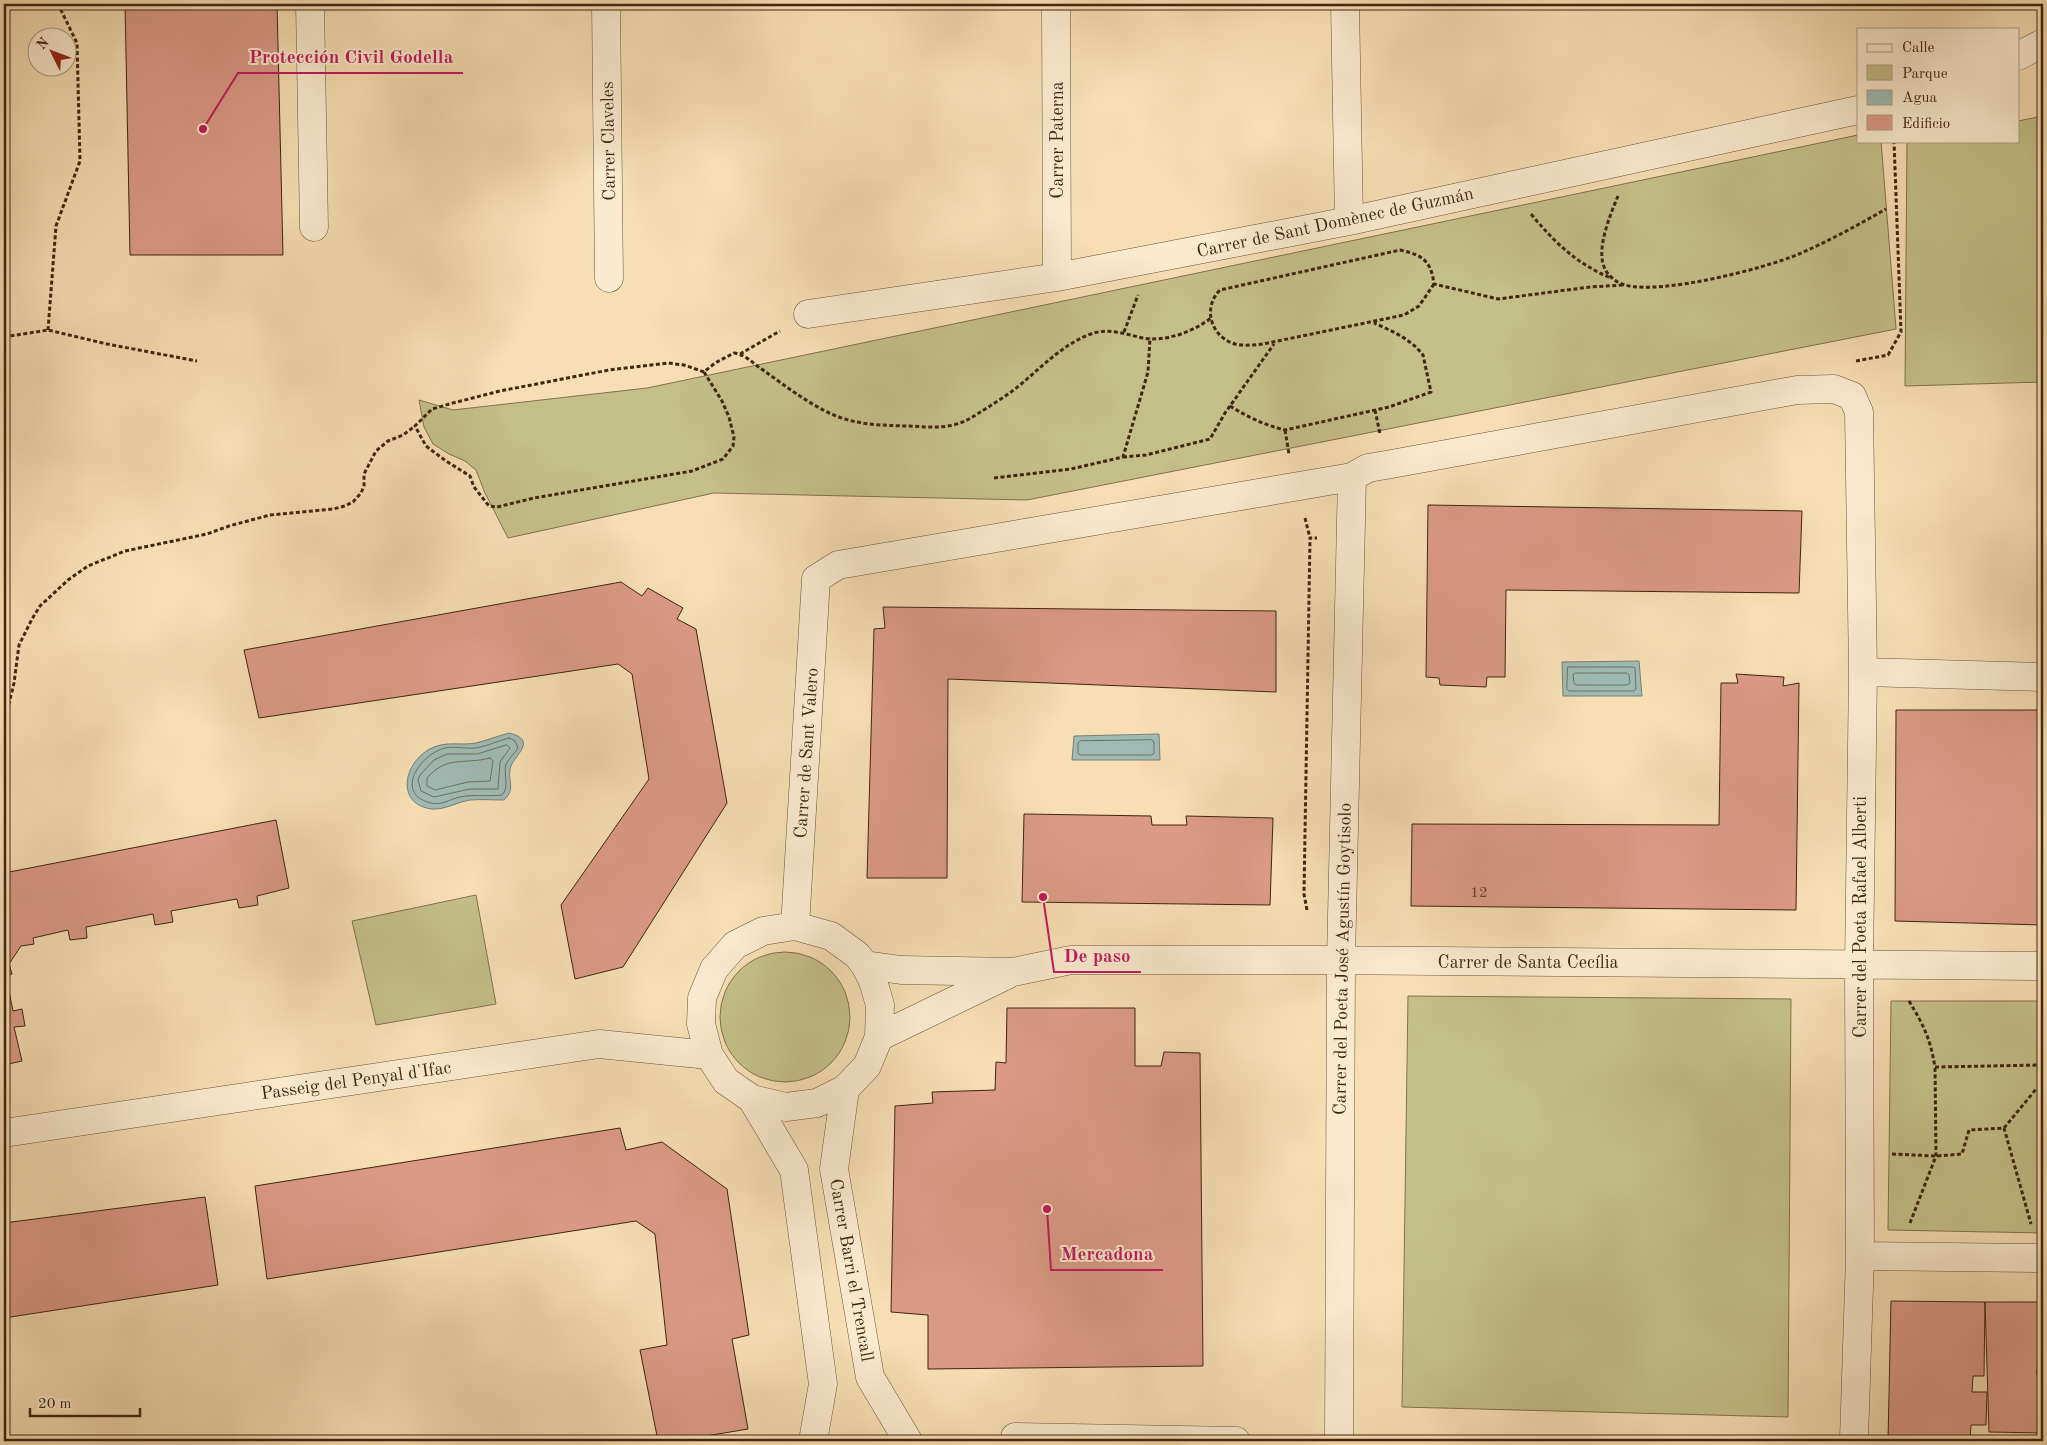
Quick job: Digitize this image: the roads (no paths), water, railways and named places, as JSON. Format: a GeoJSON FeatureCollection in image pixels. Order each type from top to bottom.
{"type":"FeatureCollection","features":[{"type":"Feature","properties":{"kind":"street"},"geometry":{"type":"LineString","coordinates":[[310,4],[314,227]]}},
{"type":"Feature","properties":{"kind":"street","name":"Carrer Claveles"},"geometry":{"type":"LineString","coordinates":[[606,4],[610,278]]}},
{"type":"Feature","properties":{"kind":"street","name":"Carrer Paterna"},"geometry":{"type":"LineString","coordinates":[[1056,4],[1057,276]]}},
{"type":"Feature","properties":{"kind":"street"},"geometry":{"type":"LineString","coordinates":[[1345,4],[1350,221]]}},
{"type":"Feature","properties":{"kind":"street"},"geometry":{"type":"LineString","coordinates":[[2020,55],[2043,44]]}},
{"type":"Feature","properties":{"kind":"street","name":"Carrer de Sant Domènec de Guzmán"},"geometry":{"type":"LineString","coordinates":[[808,314],[1057,276],[1350,221],[1857,110]]}},
{"type":"Feature","properties":{"kind":"street","name":"Carrer del Poeta Rafael Alberti"},"geometry":{"type":"LineString","coordinates":[[1352,477],[1368,468],[1797,390],[1834,389],[1852,396],[1859,412],[1863,672],[1859,964],[1860,1256],[1853,1440]]}},
{"type":"Feature","properties":{"kind":"street","name":"Carrer de Sant Valero"},"geometry":{"type":"LineString","coordinates":[[795,926],[816,579],[838,565],[1352,477]]}},
{"type":"Feature","properties":{"kind":"street","name":"Carrer del Poeta José Agustín Goytisolo"},"geometry":{"type":"LineString","coordinates":[[1339,1441],[1341,960],[1352,477]]}},
{"type":"Feature","properties":{"kind":"street"},"geometry":{"type":"LineString","coordinates":[[1863,672],[2043,677]]}},
{"type":"Feature","properties":{"kind":"street"},"geometry":{"type":"LineString","coordinates":[[795,926],[831,936],[856,955],[865,965],[874,981],[880,1005],[879,1037],[867,1066],[845,1089],[818,1104],[786,1107],[752,1099],[726,1080],[709,1055],[701,1024],[702,998],[714,969],[736,945],[763,931],[795,926]]}},
{"type":"Feature","properties":{"kind":"street","name":"Carrer de Santa Cecília"},"geometry":{"type":"LineString","coordinates":[[1013,972],[1071,960],[1341,960],[2043,966]]}},
{"type":"Feature","properties":{"kind":"street"},"geometry":{"type":"LineString","coordinates":[[865,965],[901,970],[1013,972]]}},
{"type":"Feature","properties":{"kind":"street"},"geometry":{"type":"LineString","coordinates":[[879,1037],[1013,972]]}},
{"type":"Feature","properties":{"kind":"street","name":"Passeig del Penyal d'Ifac"},"geometry":{"type":"LineString","coordinates":[[4,1133],[599,1044],[709,1055]]}},
{"type":"Feature","properties":{"kind":"street","name":"Carrer Barri el Trencall"},"geometry":{"type":"LineString","coordinates":[[845,1089],[834,1169],[870,1377],[908,1441]]}},
{"type":"Feature","properties":{"kind":"street"},"geometry":{"type":"LineString","coordinates":[[752,1099],[794,1170],[823,1384],[813,1441]]}},
{"type":"Feature","properties":{"kind":"street"},"geometry":{"type":"LineString","coordinates":[[1860,1256],[2043,1258]]}},
{"type":"Feature","properties":{"kind":"street"},"geometry":{"type":"LineString","coordinates":[[1015,1437],[1236,1441]]}},
{"type":"Feature","properties":{"kind":"water"},"geometry":{"type":"Polygon","coordinates":[[[1639,661],[1642,696],[1563,696],[1562,662],[1639,661]]]}},
{"type":"Feature","properties":{"kind":"water"},"geometry":{"type":"Polygon","coordinates":[[[509,733],[518,736],[523,744],[511,766],[511,788],[504,800],[470,800],[432,809],[421,806],[408,793],[407,784],[413,765],[428,750],[446,744],[476,743],[509,733]]]}},
{"type":"Feature","properties":{"kind":"water"},"geometry":{"type":"Polygon","coordinates":[[[1159,734],[1160,760],[1072,760],[1074,736],[1159,734]]]}},
{"type":"Feature","properties":{"kind":"place","name":"Protección Civil Godella"},"geometry":{"type":"Point","coordinates":[203,129]}},
{"type":"Feature","properties":{"kind":"place","name":"De paso"},"geometry":{"type":"Point","coordinates":[1043,897]}},
{"type":"Feature","properties":{"kind":"place","name":"Mercadona"},"geometry":{"type":"Point","coordinates":[1047,1209]}}]}
